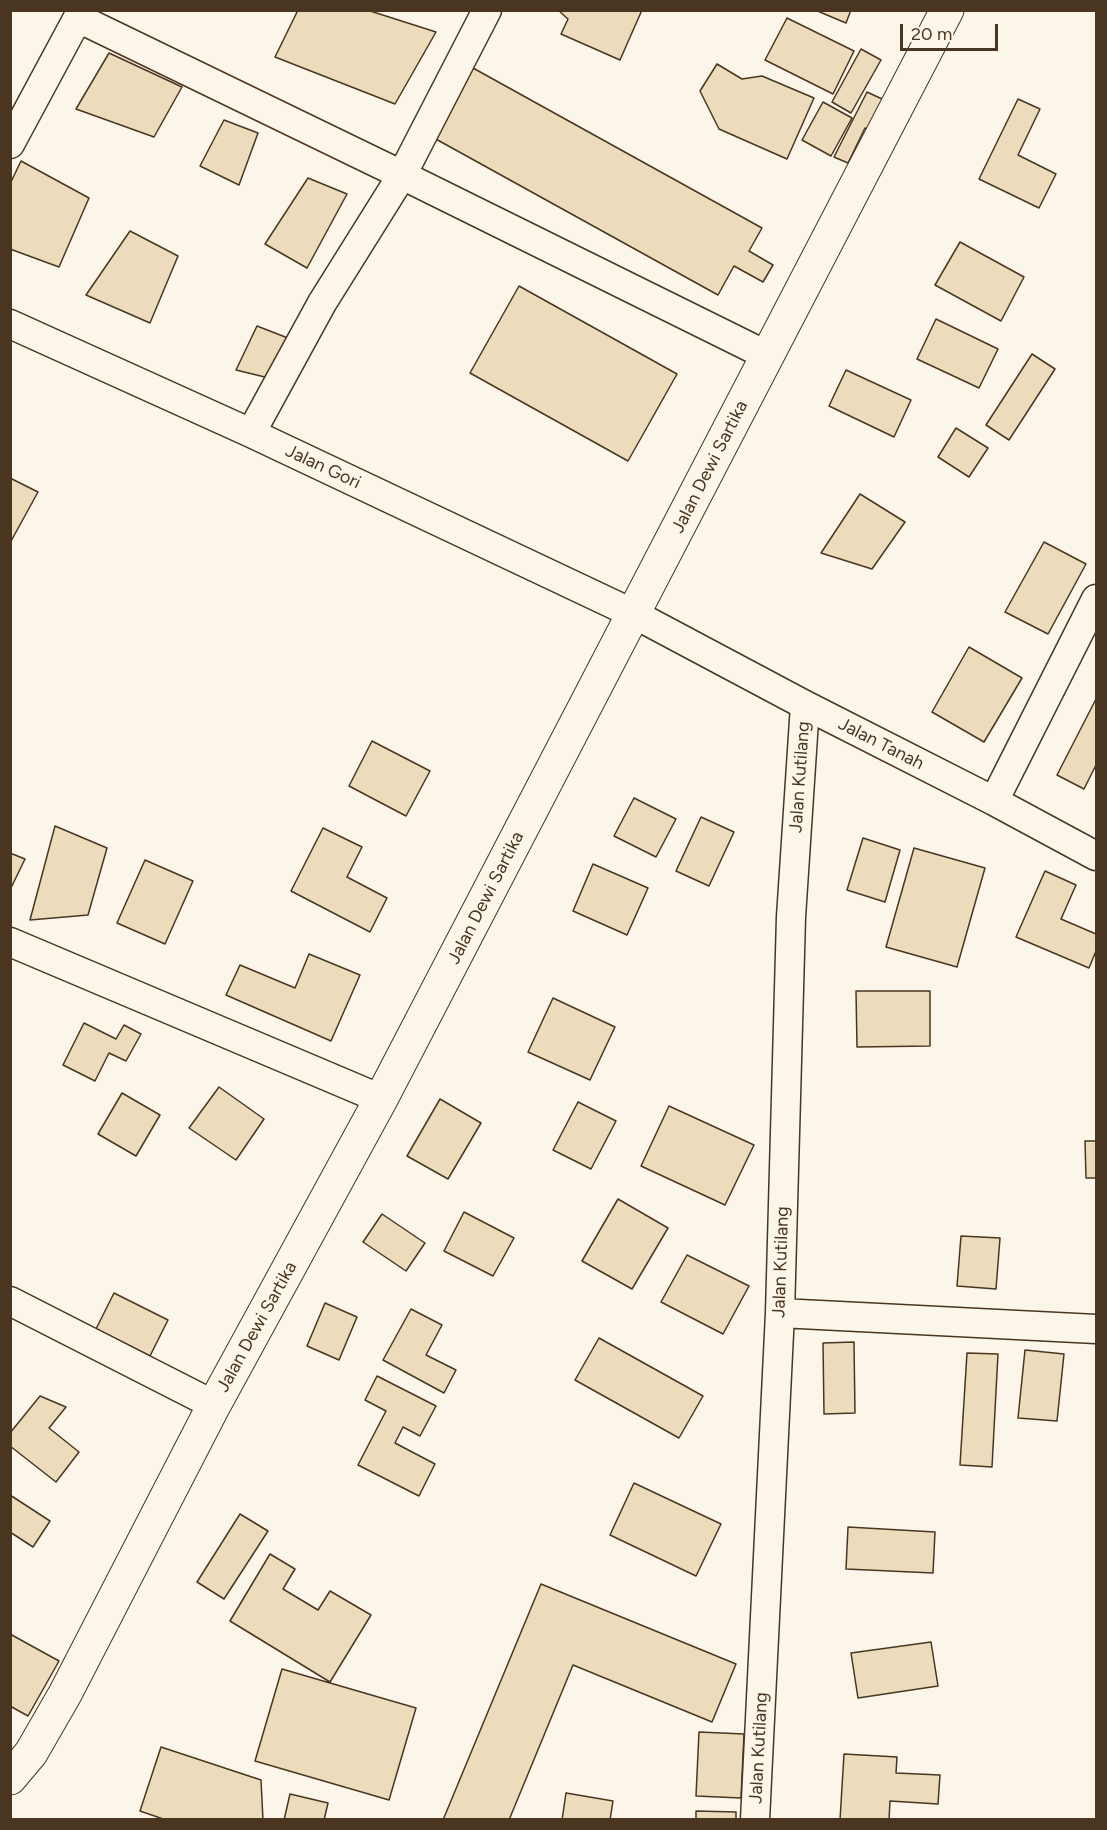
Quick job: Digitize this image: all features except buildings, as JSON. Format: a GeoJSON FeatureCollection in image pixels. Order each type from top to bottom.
{"type":"FeatureCollection","features":[{"type":"Feature","properties":{"kind":"main road","name":"Jalan Dewi Sartika"},"geometry":{"type":"LineString","coordinates":[[10,1779],[30,1753],[65,1694],[214,1405],[381,1099],[947,10]]}},
{"type":"Feature","properties":{"kind":"street"},"geometry":{"type":"LineString","coordinates":[[250,434],[322,303],[402,175],[487,10]]}},
{"type":"Feature","properties":{"kind":"street"},"geometry":{"type":"LineString","coordinates":[[10,144],[80,14],[768,356]]}},
{"type":"Feature","properties":{"kind":"street","name":"Jalan Gori"},"geometry":{"type":"LineString","coordinates":[[10,324],[634,614]]}},
{"type":"Feature","properties":{"kind":"street"},"geometry":{"type":"LineString","coordinates":[[994,801],[1096,598]]}},
{"type":"Feature","properties":{"kind":"street","name":"Jalan Tanah"},"geometry":{"type":"LineString","coordinates":[[634,614],[1096,856]]}},
{"type":"Feature","properties":{"kind":"street","name":"Jalan Kutilang"},"geometry":{"type":"LineString","coordinates":[[755,1820],[780,1313],[791,917],[804,705]]}},
{"type":"Feature","properties":{"kind":"street"},"geometry":{"type":"LineString","coordinates":[[10,942],[381,1099]]}},
{"type":"Feature","properties":{"kind":"street"},"geometry":{"type":"LineString","coordinates":[[10,1301],[214,1405]]}},
{"type":"Feature","properties":{"kind":"street"},"geometry":{"type":"LineString","coordinates":[[780,1313],[1096,1329]]}}]}
